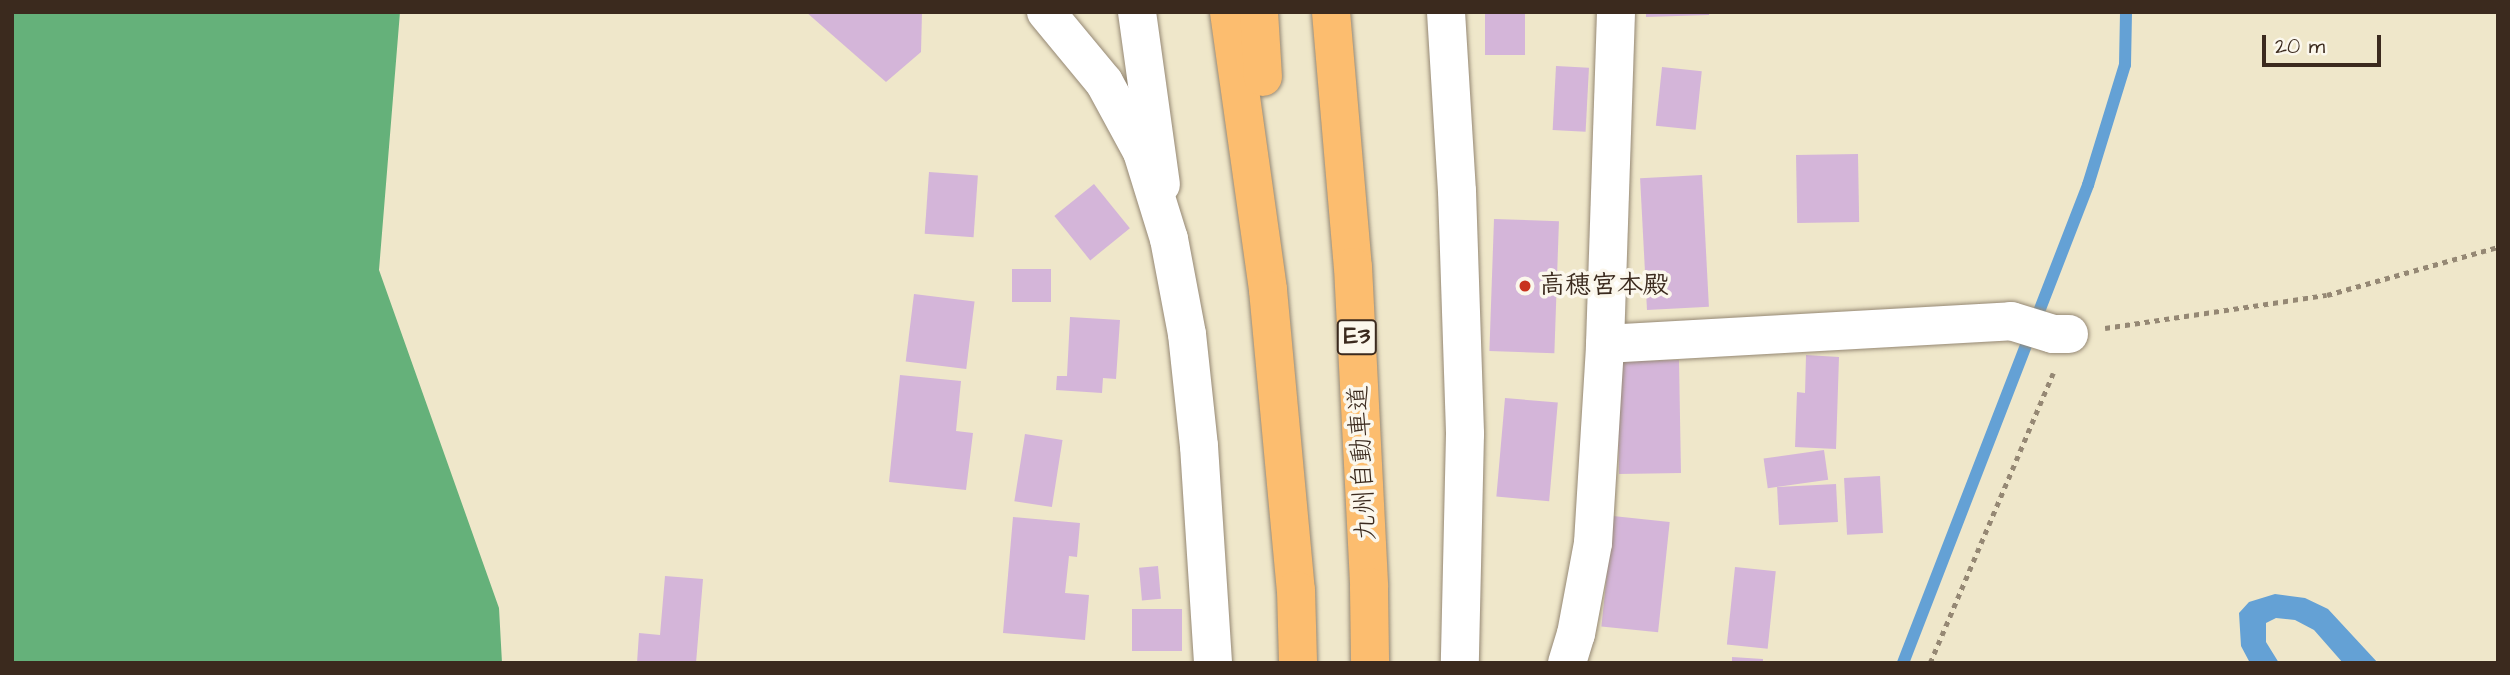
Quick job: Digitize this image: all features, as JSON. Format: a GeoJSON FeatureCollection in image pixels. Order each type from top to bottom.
{"type":"FeatureCollection","features":[{"type":"Feature","properties":{"kind":"highway"},"geometry":{"type":"LineString","coordinates":[[1229,12],[1268,290],[1296,590],[1299,663]]}},
{"type":"Feature","properties":{"kind":"highway"},"geometry":{"type":"LineString","coordinates":[[1259,12],[1280,290],[1299,663]]}},
{"type":"Feature","properties":{"kind":"highway","name":"九州自動車道"},"geometry":{"type":"LineString","coordinates":[[1331,12],[1353,267],[1369,587],[1370,663]]}},
{"type":"Feature","properties":{"kind":"highway"},"geometry":{"type":"LineString","coordinates":[[1353,12],[1367,262],[1369,587]]}},
{"type":"Feature","properties":{"kind":"street"},"geometry":{"type":"LineString","coordinates":[[1137,12],[1168,239],[1187,334],[1199,446],[1213,663]]}},
{"type":"Feature","properties":{"kind":"street"},"geometry":{"type":"LineString","coordinates":[[1446,12],[1457,191],[1465,434],[1460,663]]}},
{"type":"Feature","properties":{"kind":"street"},"geometry":{"type":"LineString","coordinates":[[1567,663],[1576,634],[1593,543],[1605,344],[1616,12]]}},
{"type":"Feature","properties":{"kind":"street"},"geometry":{"type":"LineString","coordinates":[[1050,13],[1104,82],[1142,152],[1168,239]]}},
{"type":"Feature","properties":{"kind":"street"},"geometry":{"type":"LineString","coordinates":[[1605,344],[2011,321],[2061,334]]}},
{"type":"Feature","properties":{"kind":"path"},"geometry":{"type":"LineString","coordinates":[[1930,663],[2061,334],[2327,295],[2498,247]]}},
{"type":"Feature","properties":{"kind":"green space"},"geometry":{"type":"Polygon","coordinates":[[[12,12],[400,12],[379,270],[499,608],[502,663],[12,663],[12,12]]]}},
{"type":"Feature","properties":{"kind":"water"},"geometry":{"type":"Polygon","coordinates":[[[2275,594],[2305,598],[2328,609],[2378,663],[2343,663],[2314,630],[2295,620],[2276,618],[2266,623],[2266,642],[2279,663],[2250,663],[2241,646],[2239,613],[2249,602],[2275,594]]]}},
{"type":"Feature","properties":{"kind":"building"},"geometry":{"type":"Polygon","coordinates":[[[806,12],[922,12],[921,52],[886,82],[806,12]]]}},
{"type":"Feature","properties":{"kind":"building"},"geometry":{"type":"Polygon","coordinates":[[[1485,12],[1525,12],[1525,55],[1485,55],[1485,12]]]}},
{"type":"Feature","properties":{"kind":"building"},"geometry":{"type":"Polygon","coordinates":[[[1646,12],[1709,12],[1709,15],[1646,17],[1646,12]]]}},
{"type":"Feature","properties":{"kind":"building"},"geometry":{"type":"Polygon","coordinates":[[[1556,66],[1589,68],[1586,132],[1553,130],[1556,66]]]}},
{"type":"Feature","properties":{"kind":"building"},"geometry":{"type":"Polygon","coordinates":[[[1662,67],[1702,71],[1696,130],[1656,126],[1662,67]]]}},
{"type":"Feature","properties":{"kind":"building"},"geometry":{"type":"Polygon","coordinates":[[[1858,154],[1859,222],[1797,223],[1796,155],[1858,154]]]}},
{"type":"Feature","properties":{"kind":"building"},"geometry":{"type":"Polygon","coordinates":[[[929,172],[978,175],[974,237],[925,234],[929,172]]]}},
{"type":"Feature","properties":{"kind":"building"},"geometry":{"type":"Polygon","coordinates":[[[1702,175],[1709,307],[1647,310],[1640,178],[1702,175]]]}},
{"type":"Feature","properties":{"kind":"building"},"geometry":{"type":"Polygon","coordinates":[[[1094,184],[1130,228],[1090,260],[1054,216],[1094,184]]]}},
{"type":"Feature","properties":{"kind":"building","name":"高穂宮本殿"},"geometry":{"type":"Polygon","coordinates":[[[1494,219],[1559,221],[1554,353],[1489,351],[1494,219]]]}},
{"type":"Feature","properties":{"kind":"building"},"geometry":{"type":"Polygon","coordinates":[[[1012,269],[1051,269],[1051,302],[1012,302],[1012,269]]]}},
{"type":"Feature","properties":{"kind":"building"},"geometry":{"type":"Polygon","coordinates":[[[914,294],[975,301],[966,369],[906,361],[914,294]]]}},
{"type":"Feature","properties":{"kind":"building"},"geometry":{"type":"Polygon","coordinates":[[[1070,317],[1120,320],[1116,379],[1103,378],[1102,393],[1056,390],[1057,376],[1067,376],[1070,317]]]}},
{"type":"Feature","properties":{"kind":"building"},"geometry":{"type":"Polygon","coordinates":[[[1806,355],[1839,357],[1836,449],[1795,447],[1797,392],[1805,393],[1806,355]]]}},
{"type":"Feature","properties":{"kind":"building"},"geometry":{"type":"Polygon","coordinates":[[[1679,360],[1681,473],[1619,474],[1617,361],[1679,360]]]}},
{"type":"Feature","properties":{"kind":"building"},"geometry":{"type":"Polygon","coordinates":[[[900,375],[961,381],[956,431],[973,433],[966,490],[889,482],[900,375]]]}},
{"type":"Feature","properties":{"kind":"building"},"geometry":{"type":"Polygon","coordinates":[[[1505,398],[1558,403],[1549,501],[1496,497],[1505,398]]]}},
{"type":"Feature","properties":{"kind":"building"},"geometry":{"type":"Polygon","coordinates":[[[1025,434],[1063,440],[1052,507],[1014,501],[1025,434]]]}},
{"type":"Feature","properties":{"kind":"building"},"geometry":{"type":"Polygon","coordinates":[[[1824,450],[1828,480],[1768,488],[1764,458],[1824,450]]]}},
{"type":"Feature","properties":{"kind":"building"},"geometry":{"type":"Polygon","coordinates":[[[1880,476],[1883,533],[1847,535],[1844,478],[1880,476]]]}},
{"type":"Feature","properties":{"kind":"building"},"geometry":{"type":"Polygon","coordinates":[[[1836,484],[1838,522],[1779,525],[1777,487],[1836,484]]]}},
{"type":"Feature","properties":{"kind":"building"},"geometry":{"type":"Polygon","coordinates":[[[1613,516],[1670,522],[1658,632],[1601,626],[1613,516]]]}},
{"type":"Feature","properties":{"kind":"building"},"geometry":{"type":"Polygon","coordinates":[[[1013,517],[1080,523],[1077,557],[1069,556],[1065,593],[1089,595],[1085,640],[1003,633],[1013,517]]]}},
{"type":"Feature","properties":{"kind":"building"},"geometry":{"type":"Polygon","coordinates":[[[1158,566],[1161,599],[1142,601],[1139,568],[1158,566]]]}},
{"type":"Feature","properties":{"kind":"building"},"geometry":{"type":"Polygon","coordinates":[[[1735,567],[1776,571],[1768,649],[1727,645],[1735,567]]]}},
{"type":"Feature","properties":{"kind":"building"},"geometry":{"type":"Polygon","coordinates":[[[665,576],[703,579],[696,663],[637,663],[639,633],[660,635],[665,576]]]}},
{"type":"Feature","properties":{"kind":"building"},"geometry":{"type":"Polygon","coordinates":[[[1132,609],[1182,609],[1182,651],[1132,651],[1132,609]]]}},
{"type":"Feature","properties":{"kind":"building"},"geometry":{"type":"Polygon","coordinates":[[[1732,657],[1763,659],[1763,663],[1732,663],[1732,657]]]}},
{"type":"Feature","properties":{"kind":"waterway"},"geometry":{"type":"LineString","coordinates":[[1903,663],[2088,185],[2125,65],[2126,12]]}},
{"type":"Feature","properties":{"kind":"place","name":"高穂宮本殿"},"geometry":{"type":"Point","coordinates":[1525,286]}}]}
